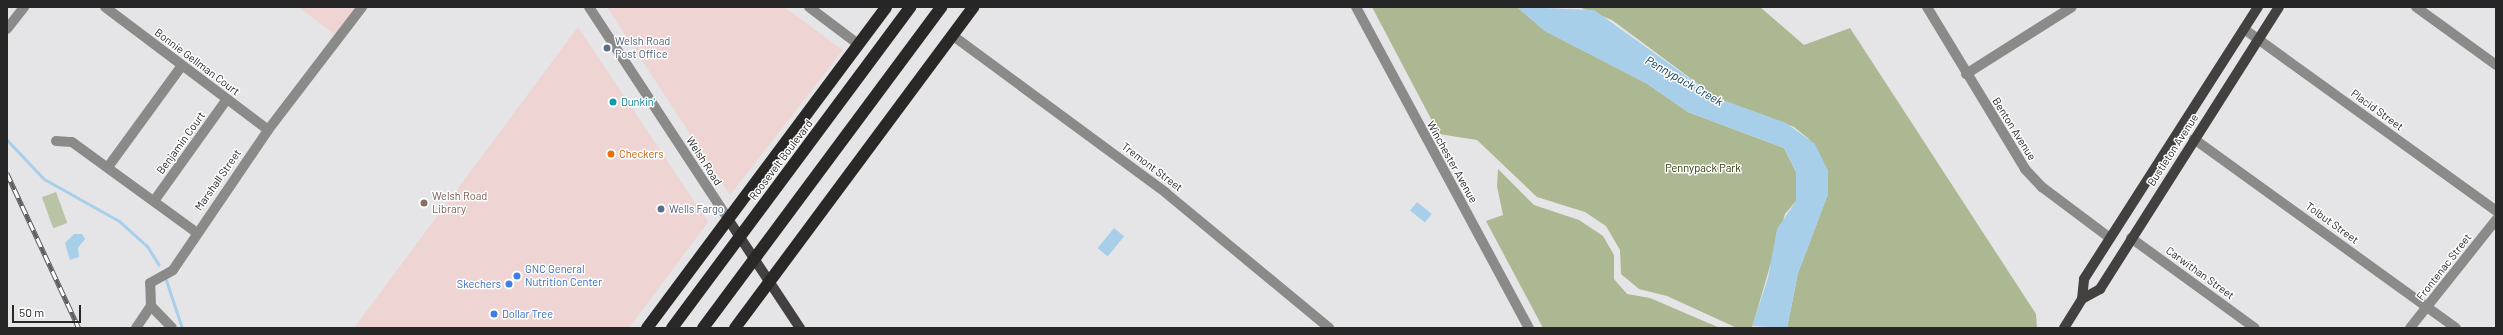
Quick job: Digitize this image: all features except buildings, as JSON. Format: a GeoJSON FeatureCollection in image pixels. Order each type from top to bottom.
{"type":"FeatureCollection","features":[{"type":"Feature","properties":{"kind":"highway","name":"Roosevelt Boulevard"},"geometry":{"type":"LineString","coordinates":[[647,328],[886,7]]}},
{"type":"Feature","properties":{"kind":"highway","name":"Roosevelt Boulevard"},"geometry":{"type":"LineString","coordinates":[[672,328],[910,7]]}},
{"type":"Feature","properties":{"kind":"highway"},"geometry":{"type":"LineString","coordinates":[[704,328],[941,7]]}},
{"type":"Feature","properties":{"kind":"highway"},"geometry":{"type":"LineString","coordinates":[[735,328],[973,7]]}},
{"type":"Feature","properties":{"kind":"main road","name":"Bustleton Avenue"},"geometry":{"type":"LineString","coordinates":[[2064,328],[2082,299],[2084,279],[2258,7]]}},
{"type":"Feature","properties":{"kind":"main road","name":"Bustleton Avenue"},"geometry":{"type":"LineString","coordinates":[[2082,299],[2100,289],[2278,7]]}},
{"type":"Feature","properties":{"kind":"main road","name":"Welsh Road"},"geometry":{"type":"LineString","coordinates":[[728,219],[800,328]]}},
{"type":"Feature","properties":{"kind":"street"},"geometry":{"type":"LineString","coordinates":[[7,29],[24,7]]}},
{"type":"Feature","properties":{"kind":"street","name":"Marshall Street"},"geometry":{"type":"LineString","coordinates":[[151,306],[150,283],[173,270],[196,232],[268,130],[334,47],[362,7]]}},
{"type":"Feature","properties":{"kind":"street","name":"Welsh Road"},"geometry":{"type":"LineString","coordinates":[[589,7],[728,219]]}},
{"type":"Feature","properties":{"kind":"street"},"geometry":{"type":"LineString","coordinates":[[809,7],[858,44]]}},
{"type":"Feature","properties":{"kind":"street","name":"Winchester Avenue"},"geometry":{"type":"LineString","coordinates":[[1356,7],[1529,328]]}},
{"type":"Feature","properties":{"kind":"street","name":"Benton Avenue"},"geometry":{"type":"LineString","coordinates":[[1927,7],[1966,74],[2025,169],[2042,187],[2110,238]]}},
{"type":"Feature","properties":{"kind":"street"},"geometry":{"type":"LineString","coordinates":[[2416,7],[2496,65]]}},
{"type":"Feature","properties":{"kind":"street"},"geometry":{"type":"LineString","coordinates":[[1966,74],[2069,8]]}},
{"type":"Feature","properties":{"kind":"street","name":"Bonnie Gellman Court"},"geometry":{"type":"LineString","coordinates":[[111,9],[181,67],[268,130]]}},
{"type":"Feature","properties":{"kind":"street","name":"Placid Street"},"geometry":{"type":"LineString","coordinates":[[2244,29],[2496,211]]}},
{"type":"Feature","properties":{"kind":"street","name":"Tremont Street"},"geometry":{"type":"LineString","coordinates":[[952,35],[1166,193],[1329,328]]}},
{"type":"Feature","properties":{"kind":"street"},"geometry":{"type":"LineString","coordinates":[[108,167],[181,67]]}},
{"type":"Feature","properties":{"kind":"street","name":"Benjamin Court"},"geometry":{"type":"LineString","coordinates":[[154,201],[227,99]]}},
{"type":"Feature","properties":{"kind":"street","name":"Tolbut Street"},"geometry":{"type":"LineString","coordinates":[[2194,139],[2456,328]]}},
{"type":"Feature","properties":{"kind":"street"},"geometry":{"type":"LineString","coordinates":[[56,141],[72,142],[154,201],[164,212],[196,232]]}},
{"type":"Feature","properties":{"kind":"street","name":"Frontenac Street"},"geometry":{"type":"LineString","coordinates":[[2410,328],[2496,220]]}},
{"type":"Feature","properties":{"kind":"street","name":"Carwithan Street"},"geometry":{"type":"LineString","coordinates":[[2131,238],[2255,328]]}},
{"type":"Feature","properties":{"kind":"street"},"geometry":{"type":"LineString","coordinates":[[136,328],[151,306],[172,328]]}},
{"type":"Feature","properties":{"kind":"shaded area"},"geometry":{"type":"Polygon","coordinates":[[[298,7],[359,7],[337,36],[298,7]]]}},
{"type":"Feature","properties":{"kind":"shaded area"},"geometry":{"type":"Polygon","coordinates":[[[607,7],[784,7],[843,50],[730,195],[607,7]]]}},
{"type":"Feature","properties":{"kind":"shaded area"},"geometry":{"type":"Polygon","coordinates":[[[578,27],[708,222],[629,328],[354,328],[578,27]]]}},
{"type":"Feature","properties":{"kind":"green space","name":"Pennypack Park"},"geometry":{"type":"Polygon","coordinates":[[[1372,7],[1517,7],[1545,31],[1646,83],[1688,112],[1784,148],[1796,172],[1796,201],[1785,214],[1752,328],[1737,328],[1667,296],[1639,289],[1621,274],[1620,250],[1606,226],[1585,212],[1537,197],[1477,140],[1439,134],[1372,7]]]}},
{"type":"Feature","properties":{"kind":"green space"},"geometry":{"type":"Polygon","coordinates":[[[1579,7],[1760,7],[1804,45],[1850,28],[2036,314],[2037,328],[1787,328],[1798,273],[1828,194],[1828,171],[1809,139],[1794,127],[1717,98],[1612,20],[1579,7]]]}},
{"type":"Feature","properties":{"kind":"green space"},"geometry":{"type":"Polygon","coordinates":[[[1498,169],[1534,205],[1579,220],[1603,236],[1614,255],[1614,279],[1627,294],[1650,298],[1720,328],[1543,328],[1486,221],[1503,215],[1497,186],[1498,169]]]}},
{"type":"Feature","properties":{"kind":"green space"},"geometry":{"type":"Polygon","coordinates":[[[56,192],[67,223],[53,228],[42,197],[56,192]]]}},
{"type":"Feature","properties":{"kind":"water","name":"Pennypack Creek"},"geometry":{"type":"Polygon","coordinates":[[[1517,7],[1594,10],[1717,98],[1786,123],[1815,144],[1828,171],[1828,194],[1798,273],[1787,328],[1752,326],[1768,278],[1777,229],[1796,201],[1796,172],[1784,148],[1688,112],[1646,83],[1545,31],[1517,7]]]}},
{"type":"Feature","properties":{"kind":"water"},"geometry":{"type":"Polygon","coordinates":[[[1417,202],[1432,214],[1425,223],[1410,211],[1417,202]]]}},
{"type":"Feature","properties":{"kind":"water"},"geometry":{"type":"Polygon","coordinates":[[[1114,228],[1124,236],[1108,256],[1098,248],[1114,228]]]}},
{"type":"Feature","properties":{"kind":"water"},"geometry":{"type":"Polygon","coordinates":[[[74,234],[82,234],[85,239],[78,248],[79,257],[70,260],[65,243],[74,234]]]}},
{"type":"Feature","properties":{"kind":"waterway"},"geometry":{"type":"LineString","coordinates":[[7,140],[44,179],[119,221],[147,246],[159,265]]}},
{"type":"Feature","properties":{"kind":"waterway"},"geometry":{"type":"LineString","coordinates":[[166,280],[182,328]]}},
{"type":"Feature","properties":{"kind":"railway"},"geometry":{"type":"LineString","coordinates":[[7,173],[79,328]]}},
{"type":"Feature","properties":{"kind":"place","name":"Welsh Road Post Office"},"geometry":{"type":"Point","coordinates":[607,48]}},
{"type":"Feature","properties":{"kind":"place","name":"Dunkin'"},"geometry":{"type":"Point","coordinates":[613,102]}},
{"type":"Feature","properties":{"kind":"place","name":"Checkers"},"geometry":{"type":"Point","coordinates":[611,154]}},
{"type":"Feature","properties":{"kind":"place","name":"Welsh Road Library"},"geometry":{"type":"Point","coordinates":[424,203]}},
{"type":"Feature","properties":{"kind":"place","name":"Wells Fargo"},"geometry":{"type":"Point","coordinates":[661,209]}},
{"type":"Feature","properties":{"kind":"place","name":"GNC General Nutrition Center"},"geometry":{"type":"Point","coordinates":[517,276]}},
{"type":"Feature","properties":{"kind":"place","name":"Skechers"},"geometry":{"type":"Point","coordinates":[509,284]}},
{"type":"Feature","properties":{"kind":"place","name":"Dollar Tree"},"geometry":{"type":"Point","coordinates":[494,314]}}]}
